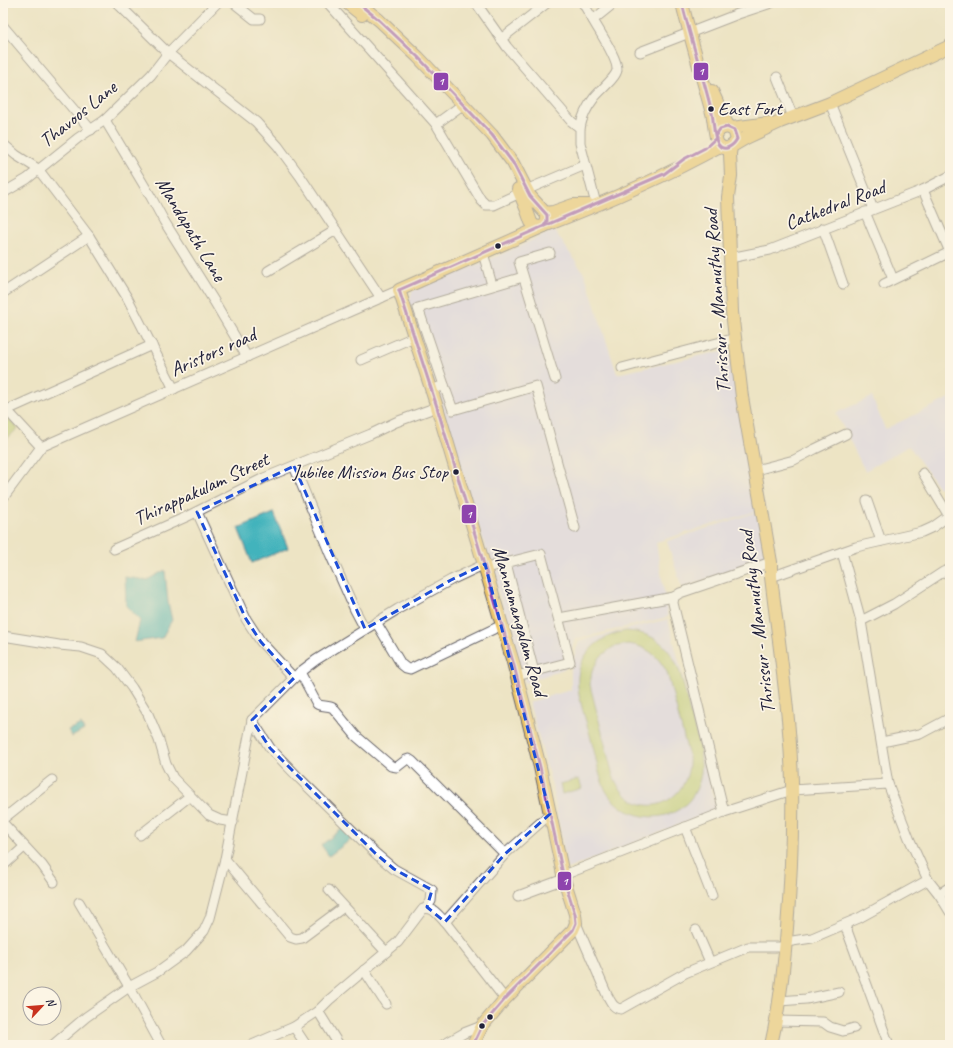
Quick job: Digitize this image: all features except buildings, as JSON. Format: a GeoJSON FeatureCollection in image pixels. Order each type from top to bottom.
{"type":"FeatureCollection","features":[{"type":"Feature","properties":{"kind":"main road"},"geometry":{"type":"LineString","coordinates":[[347,3],[375,26],[413,61],[488,140],[523,192],[530,196],[544,212],[547,218],[546,224],[536,223]]}},
{"type":"Feature","properties":{"kind":"main road"},"geometry":{"type":"LineString","coordinates":[[358,3],[379,20],[418,57],[492,135],[513,163],[536,223]]}},
{"type":"Feature","properties":{"kind":"main road"},"geometry":{"type":"LineString","coordinates":[[682,3],[712,114],[723,143]]}},
{"type":"Feature","properties":{"kind":"main road"},"geometry":{"type":"LineString","coordinates":[[399,290],[505,243],[536,223],[576,213],[687,165],[723,143],[746,138],[780,122],[830,103],[950,46]]}},
{"type":"Feature","properties":{"kind":"main road"},"geometry":{"type":"LineString","coordinates":[[700,73],[713,92],[727,124],[734,130],[737,136],[736,142],[723,143]]}},
{"type":"Feature","properties":{"kind":"main road"},"geometry":{"type":"LineString","coordinates":[[723,143],[720,129],[780,122]]}},
{"type":"Feature","properties":{"kind":"main road","name":"Thrissur - Mannuthy Road"},"geometry":{"type":"LineString","coordinates":[[723,143],[730,154],[731,176],[728,197],[732,312],[742,397],[771,562],[771,577],[786,700],[792,790],[791,864],[785,945],[779,1001],[771,1045]]}},
{"type":"Feature","properties":{"kind":"main road"},"geometry":{"type":"LineString","coordinates":[[544,212],[553,212],[573,205],[596,204]]}},
{"type":"Feature","properties":{"kind":"main road","name":"Mannamangalam Road"},"geometry":{"type":"LineString","coordinates":[[399,290],[432,390],[502,625],[540,768],[564,877],[575,914],[576,923]]}},
{"type":"Feature","properties":{"kind":"main road"},"geometry":{"type":"LineString","coordinates":[[473,1045],[482,1026],[505,999],[573,930],[576,923]]}},
{"type":"Feature","properties":{"kind":"street"},"geometry":{"type":"LineString","coordinates":[[117,3],[168,53],[256,122],[278,146],[300,176],[380,298]]}},
{"type":"Feature","properties":{"kind":"street","name":"Thavoos Lane"},"geometry":{"type":"LineString","coordinates":[[3,193],[27,178],[78,138],[105,120],[151,75],[168,53],[217,3]]}},
{"type":"Feature","properties":{"kind":"street"},"geometry":{"type":"LineString","coordinates":[[234,3],[254,19],[260,19]]}},
{"type":"Feature","properties":{"kind":"street"},"geometry":{"type":"LineString","coordinates":[[328,3],[436,124],[481,200],[486,205],[494,205],[585,164]]}},
{"type":"Feature","properties":{"kind":"street"},"geometry":{"type":"LineString","coordinates":[[476,3],[501,39],[566,116],[580,128]]}},
{"type":"Feature","properties":{"kind":"street"},"geometry":{"type":"LineString","coordinates":[[501,39],[547,3]]}},
{"type":"Feature","properties":{"kind":"street"},"geometry":{"type":"LineString","coordinates":[[583,3],[617,65],[616,75],[599,91],[584,112],[580,128],[580,143],[596,204]]}},
{"type":"Feature","properties":{"kind":"street"},"geometry":{"type":"LineString","coordinates":[[593,20],[614,3]]}},
{"type":"Feature","properties":{"kind":"street"},"geometry":{"type":"LineString","coordinates":[[640,52],[738,14],[771,3]]}},
{"type":"Feature","properties":{"kind":"street"},"geometry":{"type":"LineString","coordinates":[[3,26],[91,130]]}},
{"type":"Feature","properties":{"kind":"street"},"geometry":{"type":"LineString","coordinates":[[777,77],[793,117]]}},
{"type":"Feature","properties":{"kind":"street"},"geometry":{"type":"LineString","coordinates":[[830,103],[893,279]]}},
{"type":"Feature","properties":{"kind":"street"},"geometry":{"type":"LineString","coordinates":[[436,124],[458,108]]}},
{"type":"Feature","properties":{"kind":"street","name":"Mandapath Lane"},"geometry":{"type":"LineString","coordinates":[[105,120],[164,221],[247,357]]}},
{"type":"Feature","properties":{"kind":"street"},"geometry":{"type":"LineString","coordinates":[[3,144],[16,155],[38,169],[89,236],[128,299],[174,389]]}},
{"type":"Feature","properties":{"kind":"street","name":"Cathedral Road"},"geometry":{"type":"LineString","coordinates":[[730,258],[770,250],[923,190],[950,176]]}},
{"type":"Feature","properties":{"kind":"street"},"geometry":{"type":"LineString","coordinates":[[884,284],[950,252],[923,190]]}},
{"type":"Feature","properties":{"kind":"street"},"geometry":{"type":"LineString","coordinates":[[823,228],[843,284]]}},
{"type":"Feature","properties":{"kind":"street"},"geometry":{"type":"LineString","coordinates":[[268,271],[336,230]]}},
{"type":"Feature","properties":{"kind":"street"},"geometry":{"type":"LineString","coordinates":[[3,293],[89,236]]}},
{"type":"Feature","properties":{"kind":"street"},"geometry":{"type":"LineString","coordinates":[[483,253],[492,285]]}},
{"type":"Feature","properties":{"kind":"street"},"geometry":{"type":"LineString","coordinates":[[550,253],[519,262],[555,379]]}},
{"type":"Feature","properties":{"kind":"street"},"geometry":{"type":"LineString","coordinates":[[523,277],[418,308],[453,410],[536,386],[575,528]]}},
{"type":"Feature","properties":{"kind":"street","name":"Aristors road"},"geometry":{"type":"LineString","coordinates":[[41,447],[399,290]]}},
{"type":"Feature","properties":{"kind":"street"},"geometry":{"type":"LineString","coordinates":[[361,360],[414,337]]}},
{"type":"Feature","properties":{"kind":"street"},"geometry":{"type":"LineString","coordinates":[[622,368],[736,338]]}},
{"type":"Feature","properties":{"kind":"street"},"geometry":{"type":"LineString","coordinates":[[3,498],[41,447],[5,408],[152,345]]}},
{"type":"Feature","properties":{"kind":"street"},"geometry":{"type":"LineString","coordinates":[[432,390],[444,385]]}},
{"type":"Feature","properties":{"kind":"street","name":"Thirappakulam Street"},"geometry":{"type":"LineString","coordinates":[[114,549],[197,512],[264,478],[371,434],[396,422],[437,407]]}},
{"type":"Feature","properties":{"kind":"street"},"geometry":{"type":"LineString","coordinates":[[756,470],[794,460],[815,448],[846,434]]}},
{"type":"Feature","properties":{"kind":"street"},"geometry":{"type":"LineString","coordinates":[[294,466],[332,560],[365,629]]}},
{"type":"Feature","properties":{"kind":"street"},"geometry":{"type":"LineString","coordinates":[[771,577],[856,547],[922,532],[933,527],[950,515],[923,473]]}},
{"type":"Feature","properties":{"kind":"street"},"geometry":{"type":"LineString","coordinates":[[867,500],[881,541]]}},
{"type":"Feature","properties":{"kind":"street"},"geometry":{"type":"LineString","coordinates":[[197,512],[246,619],[260,642],[297,675],[316,704],[320,706],[330,706],[333,708],[356,736],[391,766],[397,767],[409,759],[412,761],[505,854]]}},
{"type":"Feature","properties":{"kind":"street"},"geometry":{"type":"LineString","coordinates":[[842,552],[861,621],[888,784],[908,838],[928,880],[950,912]]}},
{"type":"Feature","properties":{"kind":"street"},"geometry":{"type":"LineString","coordinates":[[53,1045],[86,1017],[129,987],[156,972],[186,951],[204,931],[210,918],[225,860],[252,720],[297,675],[316,660],[430,590],[485,566],[506,563],[541,554],[570,662],[516,676]]}},
{"type":"Feature","properties":{"kind":"street"},"geometry":{"type":"LineString","coordinates":[[559,618],[674,596],[771,562]]}},
{"type":"Feature","properties":{"kind":"street"},"geometry":{"type":"LineString","coordinates":[[506,563],[534,672]]}},
{"type":"Feature","properties":{"kind":"street"},"geometry":{"type":"LineString","coordinates":[[861,621],[894,604],[943,572],[948,570],[950,571]]}},
{"type":"Feature","properties":{"kind":"street"},"geometry":{"type":"LineString","coordinates":[[674,596],[673,602],[724,812]]}},
{"type":"Feature","properties":{"kind":"street"},"geometry":{"type":"LineString","coordinates":[[376,622],[401,664],[410,669],[502,625]]}},
{"type":"Feature","properties":{"kind":"street"},"geometry":{"type":"LineString","coordinates":[[3,636],[81,647],[102,654],[117,668],[132,688],[148,714],[159,740],[166,764],[173,778],[209,815],[220,820],[233,822]]}},
{"type":"Feature","properties":{"kind":"street"},"geometry":{"type":"LineString","coordinates":[[882,742],[920,734],[950,718]]}},
{"type":"Feature","properties":{"kind":"street"},"geometry":{"type":"LineString","coordinates":[[252,720],[270,748],[375,853],[394,869],[432,890],[431,901],[428,907]]}},
{"type":"Feature","properties":{"kind":"street"},"geometry":{"type":"LineString","coordinates":[[3,819],[52,780]]}},
{"type":"Feature","properties":{"kind":"street"},"geometry":{"type":"LineString","coordinates":[[518,896],[685,827],[724,812],[792,790],[888,784]]}},
{"type":"Feature","properties":{"kind":"street"},"geometry":{"type":"LineString","coordinates":[[140,835],[190,796]]}},
{"type":"Feature","properties":{"kind":"street"},"geometry":{"type":"LineString","coordinates":[[445,922],[505,854],[550,814]]}},
{"type":"Feature","properties":{"kind":"street"},"geometry":{"type":"LineString","coordinates":[[3,823],[42,865],[54,882]]}},
{"type":"Feature","properties":{"kind":"street"},"geometry":{"type":"LineString","coordinates":[[685,827],[712,896]]}},
{"type":"Feature","properties":{"kind":"street"},"geometry":{"type":"LineString","coordinates":[[3,866],[24,847]]}},
{"type":"Feature","properties":{"kind":"street"},"geometry":{"type":"LineString","coordinates":[[225,860],[290,937],[296,939],[302,938],[341,909]]}},
{"type":"Feature","properties":{"kind":"street"},"geometry":{"type":"LineString","coordinates":[[576,923],[612,1005],[616,1008],[621,1008],[685,973],[748,947],[785,945],[812,938],[859,918],[928,880]]}},
{"type":"Feature","properties":{"kind":"street"},"geometry":{"type":"LineString","coordinates":[[939,894],[950,887]]}},
{"type":"Feature","properties":{"kind":"street"},"geometry":{"type":"LineString","coordinates":[[329,890],[386,952]]}},
{"type":"Feature","properties":{"kind":"street"},"geometry":{"type":"LineString","coordinates":[[78,902],[129,987],[161,1045]]}},
{"type":"Feature","properties":{"kind":"street"},"geometry":{"type":"LineString","coordinates":[[252,1045],[294,1027],[318,1011],[398,942],[423,908],[428,907],[433,909],[445,922],[505,999]]}},
{"type":"Feature","properties":{"kind":"street"},"geometry":{"type":"LineString","coordinates":[[845,924],[889,1045]]}},
{"type":"Feature","properties":{"kind":"street"},"geometry":{"type":"LineString","coordinates":[[696,930],[710,962]]}},
{"type":"Feature","properties":{"kind":"street"},"geometry":{"type":"LineString","coordinates":[[364,970],[386,1004]]}},
{"type":"Feature","properties":{"kind":"street"},"geometry":{"type":"LineString","coordinates":[[779,1001],[806,999],[839,992]]}},
{"type":"Feature","properties":{"kind":"street"},"geometry":{"type":"LineString","coordinates":[[318,1011],[339,1045]]}},
{"type":"Feature","properties":{"kind":"street"},"geometry":{"type":"LineString","coordinates":[[776,1022],[823,1022],[830,1027],[843,1031],[854,1028]]}},
{"type":"Feature","properties":{"kind":"street"},"geometry":{"type":"LineString","coordinates":[[443,1045],[464,1033],[482,1026]]}},
{"type":"Feature","properties":{"kind":"street"},"geometry":{"type":"LineString","coordinates":[[294,1027],[306,1045]]}},
{"type":"Feature","properties":{"kind":"highlighted area"},"geometry":{"type":"Polygon","coordinates":[[[294,466],[365,629],[451,580],[485,564],[550,814],[505,854],[445,922],[427,907],[432,890],[394,869],[375,853],[270,748],[252,720],[294,678],[261,642],[246,619],[197,512],[294,466]]]}},
{"type":"Feature","properties":{"kind":"shaded area"},"geometry":{"type":"Polygon","coordinates":[[[554,230],[585,275],[617,374],[731,349],[757,511],[656,542],[668,617],[575,639],[566,668],[525,683],[483,539],[409,303],[412,291],[489,260],[554,230]]]}},
{"type":"Feature","properties":{"kind":"shaded area"},"geometry":{"type":"Polygon","coordinates":[[[872,397],[885,429],[950,398],[950,482],[939,488],[909,446],[865,471],[836,413],[872,397]]]}},
{"type":"Feature","properties":{"kind":"shaded area"},"geometry":{"type":"Polygon","coordinates":[[[757,512],[767,557],[682,588],[667,541],[757,512]]]}},
{"type":"Feature","properties":{"kind":"shaded area"},"geometry":{"type":"Polygon","coordinates":[[[668,619],[717,810],[567,869],[552,785],[529,702],[571,690],[571,667],[579,641],[668,619]]]}},
{"type":"Feature","properties":{"kind":"green space"},"geometry":{"type":"Polygon","coordinates":[[[3,414],[18,428],[3,443],[3,414]]]}},
{"type":"Feature","properties":{"kind":"green space"},"geometry":{"type":"Polygon","coordinates":[[[626,631],[645,634],[661,643],[670,653],[681,675],[699,745],[701,773],[696,790],[689,801],[668,815],[656,817],[643,816],[631,812],[620,806],[610,797],[603,785],[580,701],[578,676],[584,657],[590,649],[606,638],[626,631]],[[628,644],[613,647],[600,657],[592,671],[590,684],[616,783],[623,792],[634,801],[646,805],[657,805],[668,800],[677,793],[684,783],[688,771],[689,757],[667,672],[656,657],[641,647],[628,644]]]}},
{"type":"Feature","properties":{"kind":"green space"},"geometry":{"type":"Polygon","coordinates":[[[579,779],[582,788],[562,794],[560,784],[579,779]]]}},
{"type":"Feature","properties":{"kind":"water"},"geometry":{"type":"Polygon","coordinates":[[[274,513],[288,548],[252,563],[238,528],[274,513]]]}},
{"type":"Feature","properties":{"kind":"water"},"geometry":{"type":"Polygon","coordinates":[[[165,570],[168,602],[172,620],[162,638],[135,642],[140,620],[126,606],[125,577],[147,580],[165,570]]]}},
{"type":"Feature","properties":{"kind":"water"},"geometry":{"type":"Polygon","coordinates":[[[81,724],[84,730],[72,737],[68,730],[81,724]]]}},
{"type":"Feature","properties":{"kind":"water"},"geometry":{"type":"Polygon","coordinates":[[[343,828],[353,838],[329,856],[321,845],[343,828]]]}},
{"type":"Feature","properties":{"kind":"transit line","name":"1"},"geometry":{"type":"LineString","coordinates":[[358,3],[379,20],[418,57],[492,135],[513,163],[530,196],[547,215],[547,221],[544,226],[399,290]]}},
{"type":"Feature","properties":{"kind":"transit line","name":"1"},"geometry":{"type":"LineString","coordinates":[[682,3],[712,113],[716,141],[720,147],[728,148],[737,139],[734,130],[727,127],[720,129],[716,135]]}},
{"type":"Feature","properties":{"kind":"transit line","name":"1"},"geometry":{"type":"LineString","coordinates":[[544,226],[664,174],[684,159],[705,148],[716,138]]}},
{"type":"Feature","properties":{"kind":"transit line","name":"1"},"geometry":{"type":"LineString","coordinates":[[399,290],[437,407],[513,662],[540,767],[564,879],[575,914],[576,923],[573,930],[505,999],[482,1026],[473,1045]]}},
{"type":"Feature","properties":{"kind":"place","name":"East Fort"},"geometry":{"type":"Point","coordinates":[711,109]}},
{"type":"Feature","properties":{"kind":"place","name":"Jubilee Mission Bus Stop"},"geometry":{"type":"Point","coordinates":[456,472]}}]}
